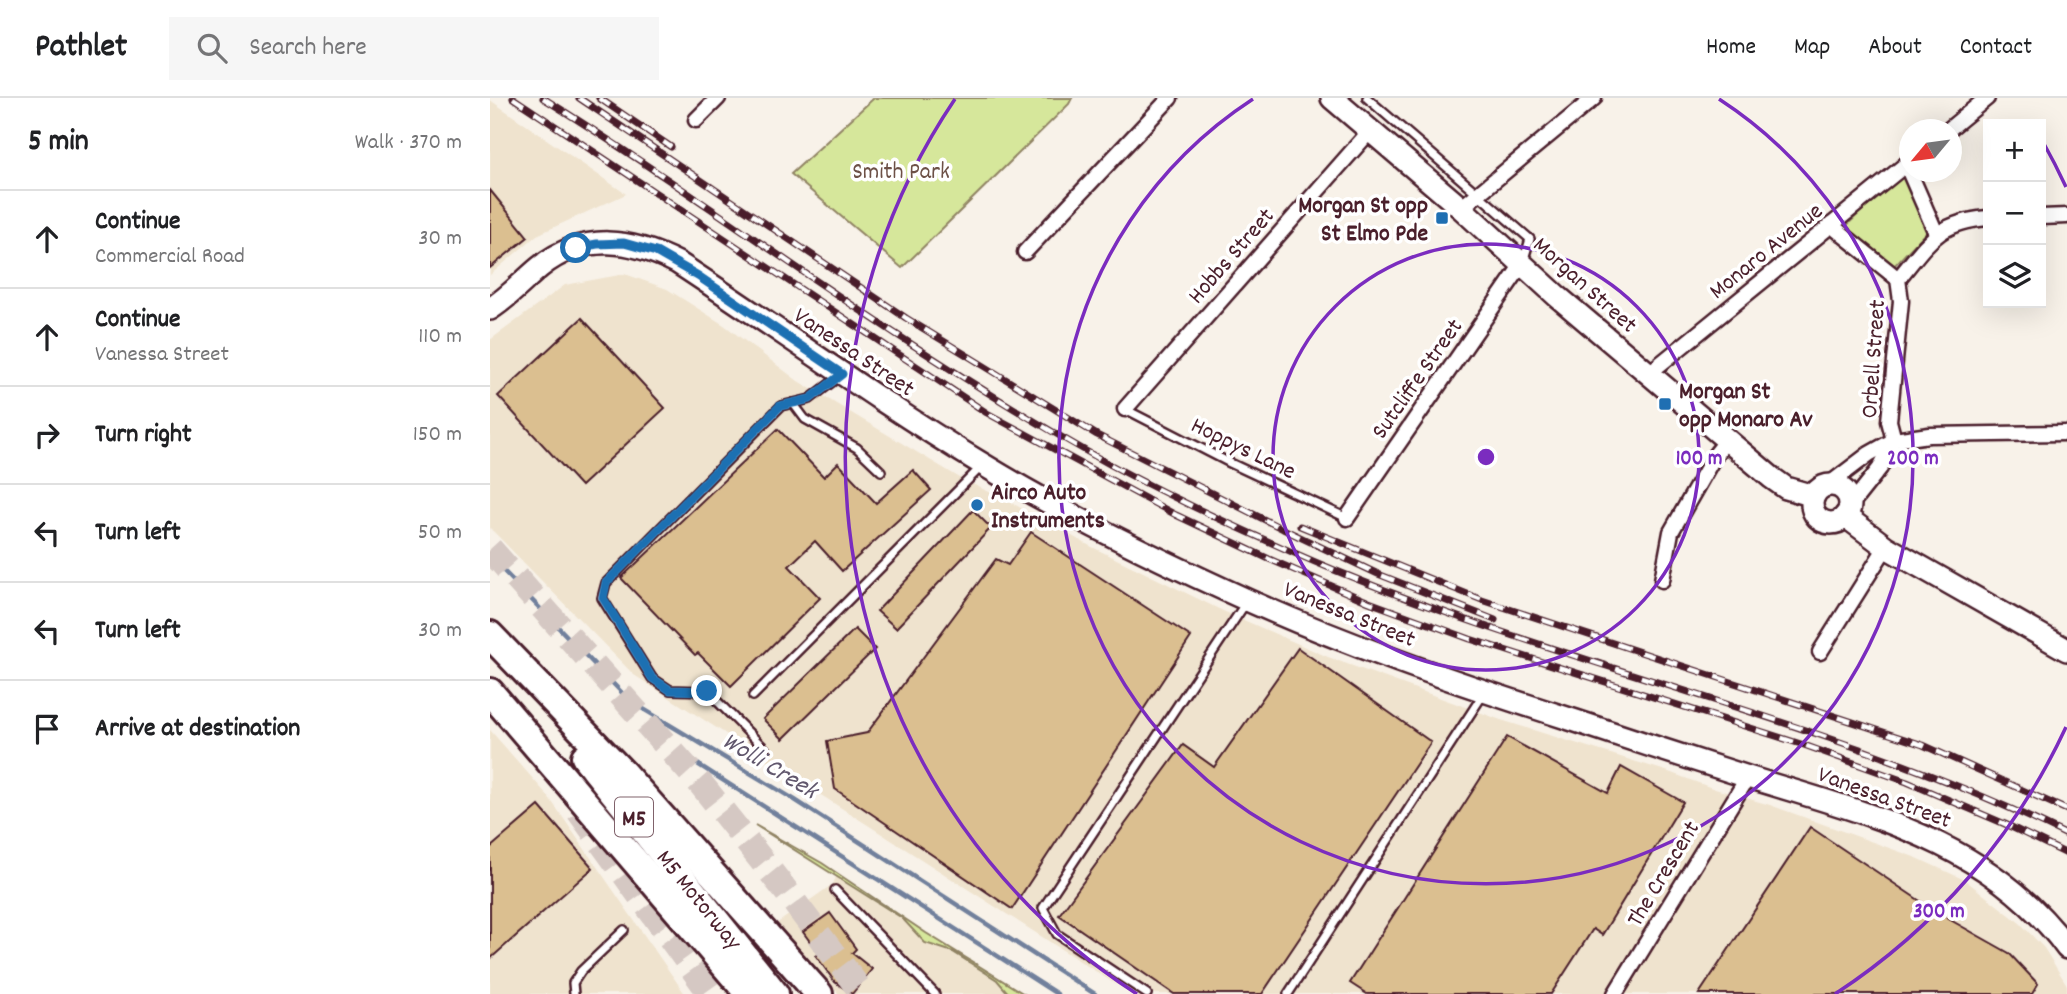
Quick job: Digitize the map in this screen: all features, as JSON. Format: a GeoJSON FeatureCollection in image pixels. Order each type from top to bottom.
{"type":"FeatureCollection","features":[{"type":"Feature","properties":{"kind":"highway"},"geometry":{"type":"LineString","coordinates":[[490,635],[622,772],[819,994]]}},
{"type":"Feature","properties":{"kind":"highway","name":"M5 Motorway"},"geometry":{"type":"LineString","coordinates":[[490,643],[648,834],[775,994]]}},
{"type":"Feature","properties":{"kind":"highway","name":"M5 Motorway"},"geometry":{"type":"LineString","coordinates":[[490,692],[749,994]]}},
{"type":"Feature","properties":{"kind":"highway"},"geometry":{"type":"LineString","coordinates":[[577,795],[733,994]]}},
{"type":"Feature","properties":{"kind":"main road","name":"Morgan Street"},"geometry":{"type":"LineString","coordinates":[[1332,98],[1648,374],[1786,488],[1821,491]]}},
{"type":"Feature","properties":{"kind":"main road","name":"Vanessa Street"},"geometry":{"type":"LineString","coordinates":[[490,309],[540,268],[567,251],[607,243],[644,247],[678,263],[983,465],[1110,535],[1247,600],[1359,647],[1485,692],[1878,818],[1954,850],[2003,882],[2036,911],[2067,948]]}},
{"type":"Feature","properties":{"kind":"main road"},"geometry":{"type":"LineString","coordinates":[[1838,487],[1849,501],[1847,512],[1838,522],[1832,523],[1820,519],[1813,509],[1821,491],[1838,487]]}},
{"type":"Feature","properties":{"kind":"main road"},"geometry":{"type":"LineString","coordinates":[[1847,512],[1886,547],[2067,650]]}},
{"type":"Feature","properties":{"kind":"street"},"geometry":{"type":"LineString","coordinates":[[696,120],[717,98]]}},
{"type":"Feature","properties":{"kind":"street"},"geometry":{"type":"LineString","coordinates":[[1025,252],[1170,98]]}},
{"type":"Feature","properties":{"kind":"street"},"geometry":{"type":"LineString","coordinates":[[1461,208],[1594,98]]}},
{"type":"Feature","properties":{"kind":"street"},"geometry":{"type":"LineString","coordinates":[[1961,119],[1987,98]]}},
{"type":"Feature","properties":{"kind":"street","name":"Hobbs Street"},"geometry":{"type":"LineString","coordinates":[[1125,409],[1370,131]]}},
{"type":"Feature","properties":{"kind":"street","name":"Monaro Avenue"},"geometry":{"type":"LineString","coordinates":[[1648,374],[1899,169]]}},
{"type":"Feature","properties":{"kind":"street"},"geometry":{"type":"LineString","coordinates":[[1916,182],[1936,233],[1960,222],[1983,219]]}},
{"type":"Feature","properties":{"kind":"street"},"geometry":{"type":"LineString","coordinates":[[2046,217],[2067,216]]}},
{"type":"Feature","properties":{"kind":"street","name":"Orbell Street"},"geometry":{"type":"LineString","coordinates":[[1831,225],[1898,279],[1901,301],[1889,421],[1894,440],[1880,468],[1847,512]]}},
{"type":"Feature","properties":{"kind":"street","name":"Orbell Street"},"geometry":{"type":"LineString","coordinates":[[1898,279],[1936,233]]}},
{"type":"Feature","properties":{"kind":"street","name":"Sutcliffe Street"},"geometry":{"type":"LineString","coordinates":[[1347,518],[1523,263]]}},
{"type":"Feature","properties":{"kind":"street"},"geometry":{"type":"LineString","coordinates":[[1894,440],[1929,435],[2067,433]]}},
{"type":"Feature","properties":{"kind":"street"},"geometry":{"type":"LineString","coordinates":[[1662,580],[1671,532],[1715,455],[1727,440]]}},
{"type":"Feature","properties":{"kind":"street","name":"Orbell Street"},"geometry":{"type":"LineString","coordinates":[[1821,491],[1869,454],[1894,440]]}},
{"type":"Feature","properties":{"kind":"street"},"geometry":{"type":"LineString","coordinates":[[1820,652],[1886,547]]}},
{"type":"Feature","properties":{"kind":"street","name":"The Crescent"},"geometry":{"type":"LineString","coordinates":[[1615,994],[1748,777]]}},
{"type":"Feature","properties":{"kind":"lane"},"geometry":{"type":"LineString","coordinates":[[1367,98],[1530,239],[1523,263]]}},
{"type":"Feature","properties":{"kind":"lane"},"geometry":{"type":"LineString","coordinates":[[765,749],[707,691],[670,690],[652,678],[603,598],[606,583],[780,406],[810,399],[842,374]]}},
{"type":"Feature","properties":{"kind":"lane"},"geometry":{"type":"LineString","coordinates":[[793,403],[805,419],[857,448],[881,471]]}},
{"type":"Feature","properties":{"kind":"lane","name":"Hoppys Lane"},"geometry":{"type":"LineString","coordinates":[[1125,409],[1228,462],[1347,518]]}},
{"type":"Feature","properties":{"kind":"lane"},"geometry":{"type":"LineString","coordinates":[[753,696],[983,465]]}},
{"type":"Feature","properties":{"kind":"lane"},"geometry":{"type":"LineString","coordinates":[[1147,994],[1056,934],[1043,908],[1247,600]]}},
{"type":"Feature","properties":{"kind":"lane"},"geometry":{"type":"LineString","coordinates":[[1288,994],[1485,692]]}},
{"type":"Feature","properties":{"kind":"lane"},"geometry":{"type":"LineString","coordinates":[[835,890],[934,994]]}},
{"type":"Feature","properties":{"kind":"lane"},"geometry":{"type":"LineString","coordinates":[[574,994],[573,983],[581,971],[624,930]]}},
{"type":"Feature","properties":{"kind":"shaded area"},"geometry":{"type":"Polygon","coordinates":[[[490,100],[626,194],[537,235],[490,275],[490,100]]]}},
{"type":"Feature","properties":{"kind":"shaded area"},"geometry":{"type":"Polygon","coordinates":[[[625,274],[667,289],[724,325],[798,381],[960,478],[1223,611],[1328,657],[1501,720],[1770,805],[1917,858],[1965,880],[2020,923],[2044,948],[2067,985],[2067,994],[1131,994],[634,675],[490,528],[490,340],[565,285],[625,274]]]}},
{"type":"Feature","properties":{"kind":"shaded area"},"geometry":{"type":"Polygon","coordinates":[[[490,730],[548,796],[685,994],[490,994],[490,730]]]}},
{"type":"Feature","properties":{"kind":"shaded area"},"geometry":{"type":"Polygon","coordinates":[[[837,875],[902,918],[925,943],[953,952],[997,981],[1009,994],[839,994],[776,924],[833,884],[837,875]]]}},
{"type":"Feature","properties":{"kind":"green space","name":"Smith Park"},"geometry":{"type":"Polygon","coordinates":[[[874,98],[1072,98],[1069,104],[902,268],[791,174],[874,98]]]}},
{"type":"Feature","properties":{"kind":"green space"},"geometry":{"type":"Polygon","coordinates":[[[1899,175],[1899,182],[1907,182],[1929,229],[1894,266],[1845,227],[1899,175]]]}},
{"type":"Feature","properties":{"kind":"green space"},"geometry":{"type":"Polygon","coordinates":[[[755,825],[822,863],[926,933],[1024,994],[1009,994],[997,980],[953,952],[925,943],[902,918],[755,825]]]}},
{"type":"Feature","properties":{"kind":"building"},"geometry":{"type":"Polygon","coordinates":[[[490,190],[528,237],[490,268],[490,190]]]}},
{"type":"Feature","properties":{"kind":"building"},"geometry":{"type":"Polygon","coordinates":[[[582,318],[665,408],[581,486],[498,396],[582,318]]]}},
{"type":"Feature","properties":{"kind":"building"},"geometry":{"type":"Polygon","coordinates":[[[778,429],[824,477],[838,463],[876,503],[913,470],[931,490],[842,571],[815,541],[789,566],[820,598],[731,686],[698,653],[695,655],[621,578],[778,429]]]}},
{"type":"Feature","properties":{"kind":"building"},"geometry":{"type":"Polygon","coordinates":[[[973,510],[991,528],[896,628],[877,611],[973,510]]]}},
{"type":"Feature","properties":{"kind":"building"},"geometry":{"type":"Polygon","coordinates":[[[1031,532],[1191,637],[1012,909],[835,789],[827,741],[867,733],[996,559],[1008,565],[1031,532]]]}},
{"type":"Feature","properties":{"kind":"building"},"geometry":{"type":"Polygon","coordinates":[[[855,629],[875,649],[783,739],[763,719],[855,629]]]}},
{"type":"Feature","properties":{"kind":"building"},"geometry":{"type":"Polygon","coordinates":[[[1298,648],[1431,742],[1262,994],[1174,994],[1059,915],[1183,745],[1214,767],[1298,648]]]}},
{"type":"Feature","properties":{"kind":"building"},"geometry":{"type":"Polygon","coordinates":[[[1507,737],[1608,793],[1621,767],[1683,802],[1602,935],[1593,929],[1551,994],[1367,994],[1350,983],[1507,737]]]}},
{"type":"Feature","properties":{"kind":"building"},"geometry":{"type":"Polygon","coordinates":[[[539,806],[593,868],[490,959],[490,848],[539,806]]]}},
{"type":"Feature","properties":{"kind":"building"},"geometry":{"type":"Polygon","coordinates":[[[1810,827],[1938,913],[2009,953],[2038,984],[2032,994],[1699,994],[1810,827]]]}},
{"type":"Feature","properties":{"kind":"building"},"geometry":{"type":"Polygon","coordinates":[[[830,913],[856,949],[852,953],[872,969],[852,994],[835,982],[803,932],[830,913]]]}},
{"type":"Feature","properties":{"kind":"waterway","name":"Wolli Creek"},"geometry":{"type":"LineString","coordinates":[[490,557],[630,701],[795,800],[1095,994]]}},
{"type":"Feature","properties":{"kind":"waterway"},"geometry":{"type":"LineString","coordinates":[[685,756],[1057,994]]}},
{"type":"Feature","properties":{"kind":"tunnel"},"geometry":{"type":"LineString","coordinates":[[490,549],[701,784],[863,994]]}},
{"type":"Feature","properties":{"kind":"tunnel"},"geometry":{"type":"LineString","coordinates":[[579,811],[711,994]]}},
{"type":"Feature","properties":{"kind":"railway"},"geometry":{"type":"LineString","coordinates":[[513,98],[987,413],[1176,515],[1369,602],[1470,639],[1804,745],[1907,782],[2067,854]]}},
{"type":"Feature","properties":{"kind":"railway"},"geometry":{"type":"LineString","coordinates":[[543,98],[977,386],[1084,450],[1191,506],[1370,584],[1469,621],[1872,753],[1970,791],[2067,835]]}},
{"type":"Feature","properties":{"kind":"railway"},"geometry":{"type":"LineString","coordinates":[[579,98],[906,318],[1097,435],[1378,574],[1495,620]]}},
{"type":"Feature","properties":{"kind":"railway"},"geometry":{"type":"LineString","coordinates":[[599,98],[671,147]]}},
{"type":"Feature","properties":{"kind":"railway"},"geometry":{"type":"LineString","coordinates":[[1300,526],[1482,600],[1923,745],[2067,810]]}},
{"type":"Feature","properties":{"kind":"place","name":"Morgan St opp St Elmo Pde"},"geometry":{"type":"Point","coordinates":[1442,218]}},
{"type":"Feature","properties":{"kind":"place","name":"Morgan St opp Monaro Av"},"geometry":{"type":"Point","coordinates":[1665,404]}},
{"type":"Feature","properties":{"kind":"place","name":"Airco Auto Instruments"},"geometry":{"type":"Point","coordinates":[977,505]}},
{"type":"Feature","properties":{"kind":"route"},"geometry":{"type":"LineString","coordinates":[[576,248],[624,243],[656,252],[698,276],[842,374],[810,399],[780,406],[606,583],[603,598],[652,678],[670,690],[707,691]]}}]}
